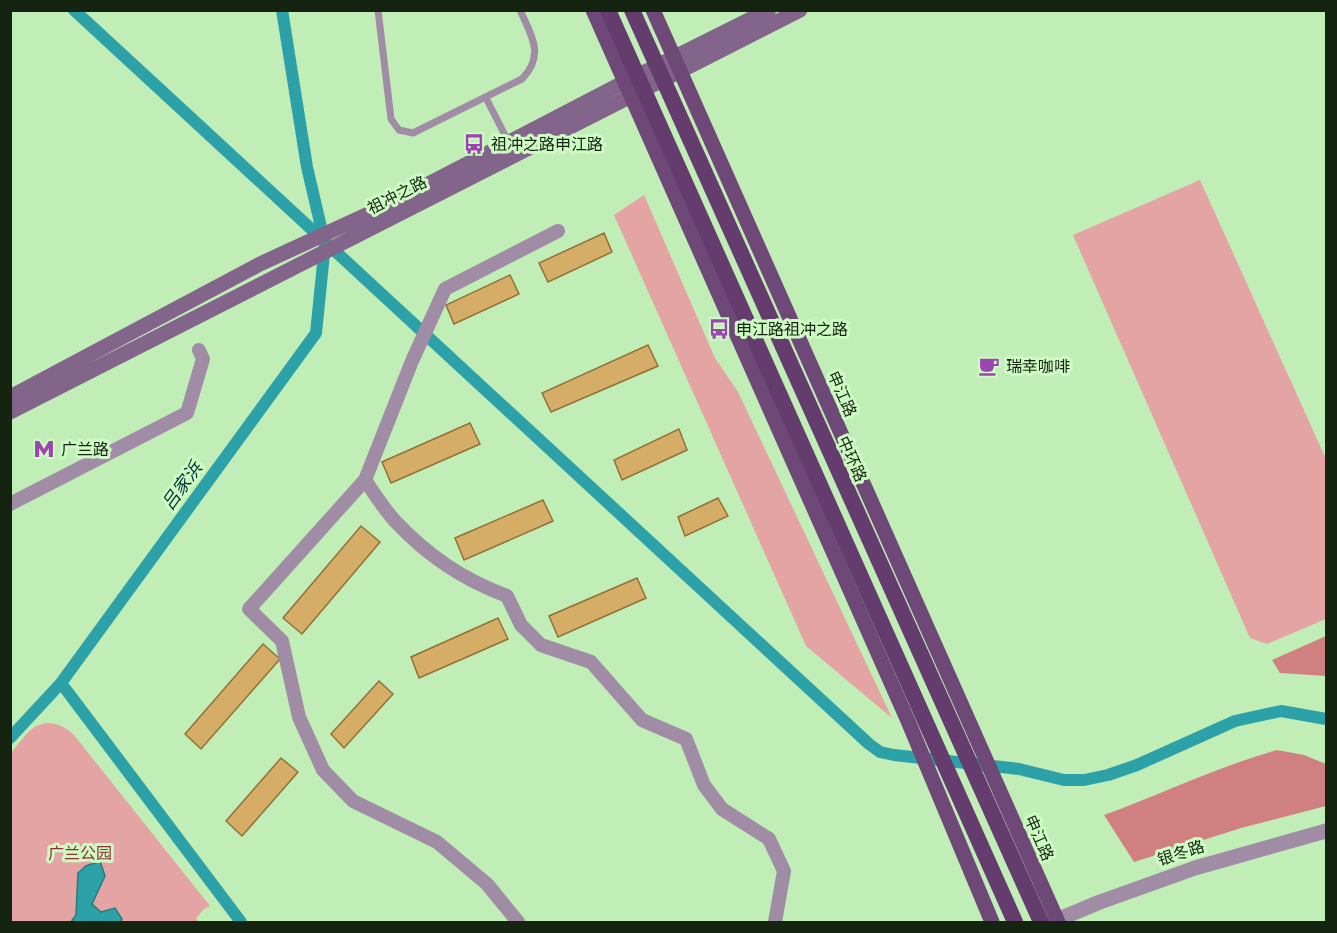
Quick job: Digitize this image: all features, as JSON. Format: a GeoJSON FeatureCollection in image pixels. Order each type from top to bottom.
{"type":"FeatureCollection","features":[{"type":"Feature","properties":{"kind":"highway"},"geometry":{"type":"LineString","coordinates":[[608,10],[1016,922]]}},
{"type":"Feature","properties":{"kind":"highway","name":"中环路"},"geometry":{"type":"LineString","coordinates":[[632,10],[1053,922]]}},
{"type":"Feature","properties":{"kind":"main road"},"geometry":{"type":"LineString","coordinates":[[592,10],[908,721],[992,922]]}},
{"type":"Feature","properties":{"kind":"main road","name":"申江路"},"geometry":{"type":"LineString","coordinates":[[653,10],[1002,798],[1053,922]]}},
{"type":"Feature","properties":{"kind":"main road","name":"祖冲之路"},"geometry":{"type":"LineString","coordinates":[[677,64],[769,10]]}},
{"type":"Feature","properties":{"kind":"main road","name":"祖冲之路"},"geometry":{"type":"LineString","coordinates":[[10,397],[260,264],[392,210],[677,64],[800,10]]}},
{"type":"Feature","properties":{"kind":"main road","name":"祖冲之路"},"geometry":{"type":"LineString","coordinates":[[10,412],[265,282],[509,143],[627,89]]}},
{"type":"Feature","properties":{"kind":"street"},"geometry":{"type":"LineString","coordinates":[[518,922],[487,884],[437,842],[353,801],[323,770],[299,717],[282,641],[249,609],[364,480],[412,361],[445,288],[558,231]]}},
{"type":"Feature","properties":{"kind":"street"},"geometry":{"type":"LineString","coordinates":[[10,504],[187,413],[203,359],[199,350]]}},
{"type":"Feature","properties":{"kind":"street"},"geometry":{"type":"LineString","coordinates":[[364,480],[394,520],[436,560],[478,585],[507,596],[521,625],[541,645],[591,662],[642,720],[686,739],[704,785],[722,809],[769,839],[784,871],[775,922]]}},
{"type":"Feature","properties":{"kind":"street","name":"银冬路"},"geometry":{"type":"LineString","coordinates":[[1053,922],[1195,868],[1326,831]]}},
{"type":"Feature","properties":{"kind":"lane"},"geometry":{"type":"LineString","coordinates":[[378,10],[391,119],[399,130],[413,133],[522,80],[530,71],[534,62],[535,47],[520,10]]}},
{"type":"Feature","properties":{"kind":"lane"},"geometry":{"type":"LineString","coordinates":[[486,98],[509,143]]}},
{"type":"Feature","properties":{"kind":"green space"},"geometry":{"type":"Polygon","coordinates":[[[1200,180],[1326,459],[1326,619],[1267,644],[1250,638],[1073,235],[1200,180]]]}},
{"type":"Feature","properties":{"kind":"green space"},"geometry":{"type":"Polygon","coordinates":[[[644,195],[715,358],[738,392],[892,718],[806,646],[614,215],[644,195]]]}},
{"type":"Feature","properties":{"kind":"green space","name":"广兰公园"},"geometry":{"type":"Polygon","coordinates":[[[46,723],[61,726],[74,735],[210,906],[196,918],[198,922],[11,922],[10,754],[28,732],[46,723]]]}},
{"type":"Feature","properties":{"kind":"shaded area"},"geometry":{"type":"Polygon","coordinates":[[[1326,636],[1326,676],[1280,673],[1272,660],[1326,636]]]}},
{"type":"Feature","properties":{"kind":"shaded area"},"geometry":{"type":"Polygon","coordinates":[[[1277,750],[1304,755],[1326,764],[1326,806],[1241,828],[1134,862],[1104,815],[1233,764],[1277,750]]]}},
{"type":"Feature","properties":{"kind":"water"},"geometry":{"type":"Polygon","coordinates":[[[100,861],[105,876],[92,904],[101,912],[115,908],[122,919],[120,922],[71,922],[76,915],[78,873],[86,866],[100,861]]]}},
{"type":"Feature","properties":{"kind":"building"},"geometry":{"type":"Polygon","coordinates":[[[604,233],[612,252],[548,282],[539,263],[604,233]]]}},
{"type":"Feature","properties":{"kind":"building"},"geometry":{"type":"Polygon","coordinates":[[[510,275],[519,294],[454,324],[446,305],[510,275]]]}},
{"type":"Feature","properties":{"kind":"building"},"geometry":{"type":"Polygon","coordinates":[[[648,345],[658,366],[551,412],[542,393],[648,345]]]}},
{"type":"Feature","properties":{"kind":"building"},"geometry":{"type":"Polygon","coordinates":[[[470,423],[480,444],[391,483],[382,462],[470,423]]]}},
{"type":"Feature","properties":{"kind":"building"},"geometry":{"type":"Polygon","coordinates":[[[679,429],[687,450],[622,480],[614,460],[679,429]]]}},
{"type":"Feature","properties":{"kind":"building"},"geometry":{"type":"Polygon","coordinates":[[[718,498],[728,516],[685,536],[678,517],[718,498]]]}},
{"type":"Feature","properties":{"kind":"building"},"geometry":{"type":"Polygon","coordinates":[[[543,500],[553,521],[464,560],[455,538],[543,500]]]}},
{"type":"Feature","properties":{"kind":"building"},"geometry":{"type":"Polygon","coordinates":[[[361,526],[380,542],[302,634],[283,618],[361,526]]]}},
{"type":"Feature","properties":{"kind":"building"},"geometry":{"type":"Polygon","coordinates":[[[637,578],[646,598],[558,637],[549,616],[637,578]]]}},
{"type":"Feature","properties":{"kind":"building"},"geometry":{"type":"Polygon","coordinates":[[[498,618],[508,639],[419,678],[411,657],[498,618]]]}},
{"type":"Feature","properties":{"kind":"building"},"geometry":{"type":"Polygon","coordinates":[[[263,644],[280,659],[201,749],[185,734],[263,644]]]}},
{"type":"Feature","properties":{"kind":"building"},"geometry":{"type":"Polygon","coordinates":[[[379,681],[393,694],[344,748],[331,734],[379,681]]]}},
{"type":"Feature","properties":{"kind":"building"},"geometry":{"type":"Polygon","coordinates":[[[281,758],[298,772],[242,836],[226,821],[281,758]]]}},
{"type":"Feature","properties":{"kind":"waterway"},"geometry":{"type":"LineString","coordinates":[[74,10],[880,752],[1019,769],[1064,780],[1084,780],[1137,765],[1235,721],[1281,711],[1326,719]]}},
{"type":"Feature","properties":{"kind":"waterway","name":"吕家浜"},"geometry":{"type":"LineString","coordinates":[[241,922],[61,683],[316,333],[325,244],[307,167],[282,10]]}},
{"type":"Feature","properties":{"kind":"waterway"},"geometry":{"type":"LineString","coordinates":[[10,738],[61,683]]}},
{"type":"Feature","properties":{"kind":"place","name":"祖冲之路申江路"},"geometry":{"type":"Point","coordinates":[474,144]}},
{"type":"Feature","properties":{"kind":"place","name":"申江路祖冲之路"},"geometry":{"type":"Point","coordinates":[719,329]}},
{"type":"Feature","properties":{"kind":"place","name":"瑞幸咖啡"},"geometry":{"type":"Point","coordinates":[989,366]}},
{"type":"Feature","properties":{"kind":"place","name":"广兰路"},"geometry":{"type":"Point","coordinates":[44,449]}}]}
